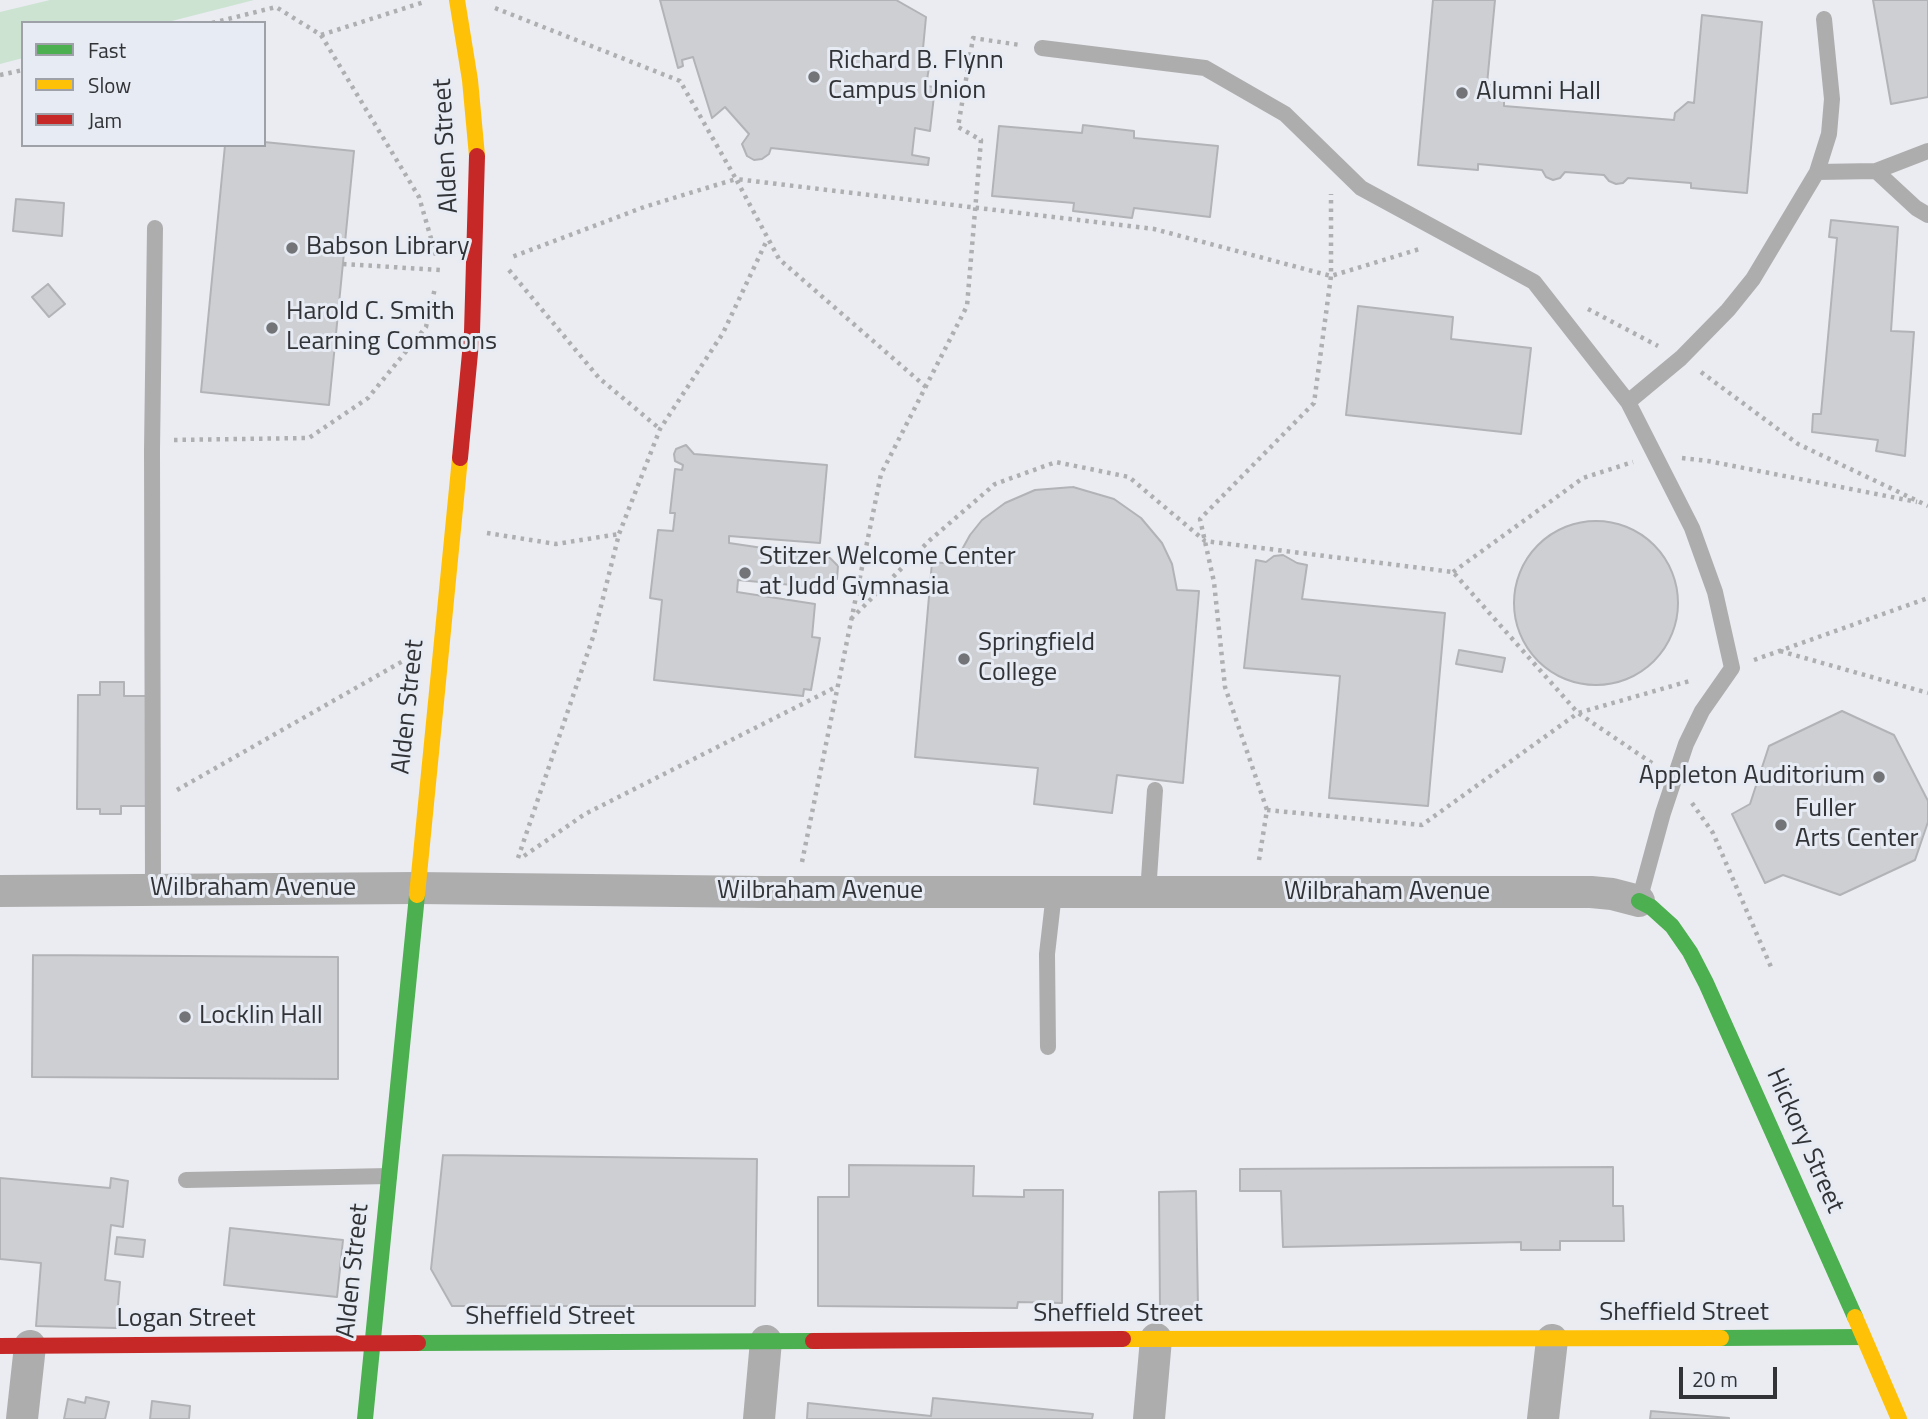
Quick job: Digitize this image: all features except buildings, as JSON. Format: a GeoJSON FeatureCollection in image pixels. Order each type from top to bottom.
{"type":"FeatureCollection","features":[{"type":"Feature","properties":{"kind":"street","name":"Alden Street"},"geometry":{"type":"LineString","coordinates":[[365,1419],[472,332],[477,162],[475,123],[457,0]]}},
{"type":"Feature","properties":{"kind":"street","name":"Wilbraham Avenue"},"geometry":{"type":"LineString","coordinates":[[0,891],[417,888],[1054,893],[1591,892],[1639,901]]}},
{"type":"Feature","properties":{"kind":"street","name":"Hickory Street"},"geometry":{"type":"LineString","coordinates":[[1639,901],[1662,916],[1690,952],[1741,1060],[1899,1419]]}},
{"type":"Feature","properties":{"kind":"street","name":"Sheffield Street"},"geometry":{"type":"LineString","coordinates":[[372,1344],[1863,1337]]}},
{"type":"Feature","properties":{"kind":"street"},"geometry":{"type":"LineString","coordinates":[[1149,1419],[1156,1339]]}},
{"type":"Feature","properties":{"kind":"street"},"geometry":{"type":"LineString","coordinates":[[1543,1419],[1552,1340]]}},
{"type":"Feature","properties":{"kind":"street"},"geometry":{"type":"LineString","coordinates":[[760,1419],[766,1341]]}},
{"type":"Feature","properties":{"kind":"street","name":"Logan Street"},"geometry":{"type":"LineString","coordinates":[[15,1346],[372,1344]]}},
{"type":"Feature","properties":{"kind":"street"},"geometry":{"type":"LineString","coordinates":[[15,1346],[22,1419]]}},
{"type":"Feature","properties":{"kind":"lane"},"geometry":{"type":"LineString","coordinates":[[1628,402],[1681,358],[1728,310],[1752,279],[1817,172],[1829,134],[1832,99],[1824,19]]}},
{"type":"Feature","properties":{"kind":"lane"},"geometry":{"type":"LineString","coordinates":[[1042,48],[1205,68],[1285,114],[1362,188],[1534,282],[1628,402],[1692,528],[1715,592],[1732,668],[1702,711],[1674,778],[1639,901]]}},
{"type":"Feature","properties":{"kind":"lane"},"geometry":{"type":"LineString","coordinates":[[1817,172],[1876,171],[1928,151]]}},
{"type":"Feature","properties":{"kind":"lane"},"geometry":{"type":"LineString","coordinates":[[1876,171],[1916,208],[1928,215]]}},
{"type":"Feature","properties":{"kind":"lane"},"geometry":{"type":"LineString","coordinates":[[153,890],[155,228]]}},
{"type":"Feature","properties":{"kind":"lane"},"geometry":{"type":"LineString","coordinates":[[1148,892],[1155,790]]}},
{"type":"Feature","properties":{"kind":"lane"},"geometry":{"type":"LineString","coordinates":[[1048,1047],[1047,954],[1054,893]]}},
{"type":"Feature","properties":{"kind":"lane"},"geometry":{"type":"LineString","coordinates":[[186,1180],[388,1176]]}},
{"type":"Feature","properties":{"kind":"path"},"geometry":{"type":"LineString","coordinates":[[321,35],[432,0]]}},
{"type":"Feature","properties":{"kind":"path"},"geometry":{"type":"LineString","coordinates":[[488,5],[680,82],[779,259],[926,387]]}},
{"type":"Feature","properties":{"kind":"path"},"geometry":{"type":"LineString","coordinates":[[153,440],[309,438],[368,398],[426,327],[439,270],[419,197],[321,35],[276,7],[220,21]]}},
{"type":"Feature","properties":{"kind":"path"},"geometry":{"type":"LineString","coordinates":[[796,892],[881,474],[967,306],[981,140],[958,127],[973,38],[1042,48]]}},
{"type":"Feature","properties":{"kind":"path"},"geometry":{"type":"LineString","coordinates":[[0,75],[21,70]]}},
{"type":"Feature","properties":{"kind":"path"},"geometry":{"type":"LineString","coordinates":[[1254,893],[1267,810],[1225,687],[1214,582],[1200,519],[1314,403],[1331,275],[1331,158]]}},
{"type":"Feature","properties":{"kind":"path"},"geometry":{"type":"LineString","coordinates":[[660,429],[599,378],[501,261],[644,206],[736,179],[1154,229],[1331,275],[1454,239]]}},
{"type":"Feature","properties":{"kind":"path"},"geometry":{"type":"LineString","coordinates":[[768,239],[723,332],[660,429],[619,534],[594,634],[518,860],[584,814],[837,687]]}},
{"type":"Feature","properties":{"kind":"path"},"geometry":{"type":"LineString","coordinates":[[343,264],[475,272]]}},
{"type":"Feature","properties":{"kind":"path"},"geometry":{"type":"LineString","coordinates":[[1583,307],[1681,358],[1798,444],[1928,506]]}},
{"type":"Feature","properties":{"kind":"path"},"geometry":{"type":"LineString","coordinates":[[851,619],[930,540],[995,484],[1056,462],[1129,477],[1205,541],[1454,572],[1578,713],[1674,778],[1713,833],[1770,967]]}},
{"type":"Feature","properties":{"kind":"path"},"geometry":{"type":"LineString","coordinates":[[452,527],[556,544],[619,534]]}},
{"type":"Feature","properties":{"kind":"path"},"geometry":{"type":"LineString","coordinates":[[1267,810],[1422,825],[1578,713],[1732,668],[1928,598]]}},
{"type":"Feature","properties":{"kind":"path"},"geometry":{"type":"LineString","coordinates":[[153,803],[440,640]]}},
{"type":"Feature","properties":{"kind":"path"},"geometry":{"type":"LineString","coordinates":[[1779,651],[1928,693]]}},
{"type":"Feature","properties":{"kind":"green space"},"geometry":{"type":"Polygon","coordinates":[[[50,0],[254,0],[172,21],[21,21],[21,59],[0,64],[0,12],[50,0]]]}},
{"type":"Feature","properties":{"kind":"traffic: fast"},"geometry":{"type":"LineString","coordinates":[[365,1419],[417,895]]}},
{"type":"Feature","properties":{"kind":"traffic: fast"},"geometry":{"type":"LineString","coordinates":[[1639,901],[1651,907],[1672,926],[1690,952],[1855,1317]]}},
{"type":"Feature","properties":{"kind":"traffic: fast"},"geometry":{"type":"LineString","coordinates":[[1721,1338],[1863,1337]]}},
{"type":"Feature","properties":{"kind":"traffic: fast"},"geometry":{"type":"LineString","coordinates":[[418,1343],[813,1341]]}},
{"type":"Feature","properties":{"kind":"traffic: slow"},"geometry":{"type":"LineString","coordinates":[[457,0],[470,80],[477,156]]}},
{"type":"Feature","properties":{"kind":"traffic: slow"},"geometry":{"type":"LineString","coordinates":[[417,895],[460,458]]}},
{"type":"Feature","properties":{"kind":"traffic: slow"},"geometry":{"type":"LineString","coordinates":[[1855,1317],[1899,1419]]}},
{"type":"Feature","properties":{"kind":"traffic: slow"},"geometry":{"type":"LineString","coordinates":[[1123,1339],[1721,1338]]}},
{"type":"Feature","properties":{"kind":"traffic: jam"},"geometry":{"type":"LineString","coordinates":[[460,458],[472,332],[477,156]]}},
{"type":"Feature","properties":{"kind":"traffic: jam"},"geometry":{"type":"LineString","coordinates":[[813,1341],[1123,1339]]}},
{"type":"Feature","properties":{"kind":"traffic: jam"},"geometry":{"type":"LineString","coordinates":[[0,1346],[418,1343]]}},
{"type":"Feature","properties":{"kind":"place","name":"Richard B. Flynn Campus Union"},"geometry":{"type":"Point","coordinates":[814,77]}},
{"type":"Feature","properties":{"kind":"place","name":"Alumni Hall"},"geometry":{"type":"Point","coordinates":[1462,93]}},
{"type":"Feature","properties":{"kind":"place","name":"Babson Library"},"geometry":{"type":"Point","coordinates":[292,248]}},
{"type":"Feature","properties":{"kind":"place","name":"Harold C. Smith Learning Commons"},"geometry":{"type":"Point","coordinates":[272,328]}},
{"type":"Feature","properties":{"kind":"place","name":"Stitzer Welcome Center at Judd Gymnasia"},"geometry":{"type":"Point","coordinates":[745,573]}},
{"type":"Feature","properties":{"kind":"place","name":"Springfield College"},"geometry":{"type":"Point","coordinates":[964,659]}},
{"type":"Feature","properties":{"kind":"place","name":"Appleton Auditorium"},"geometry":{"type":"Point","coordinates":[1879,777]}},
{"type":"Feature","properties":{"kind":"place","name":"Fuller Arts Center"},"geometry":{"type":"Point","coordinates":[1781,825]}},
{"type":"Feature","properties":{"kind":"place","name":"Locklin Hall"},"geometry":{"type":"Point","coordinates":[185,1017]}}]}
